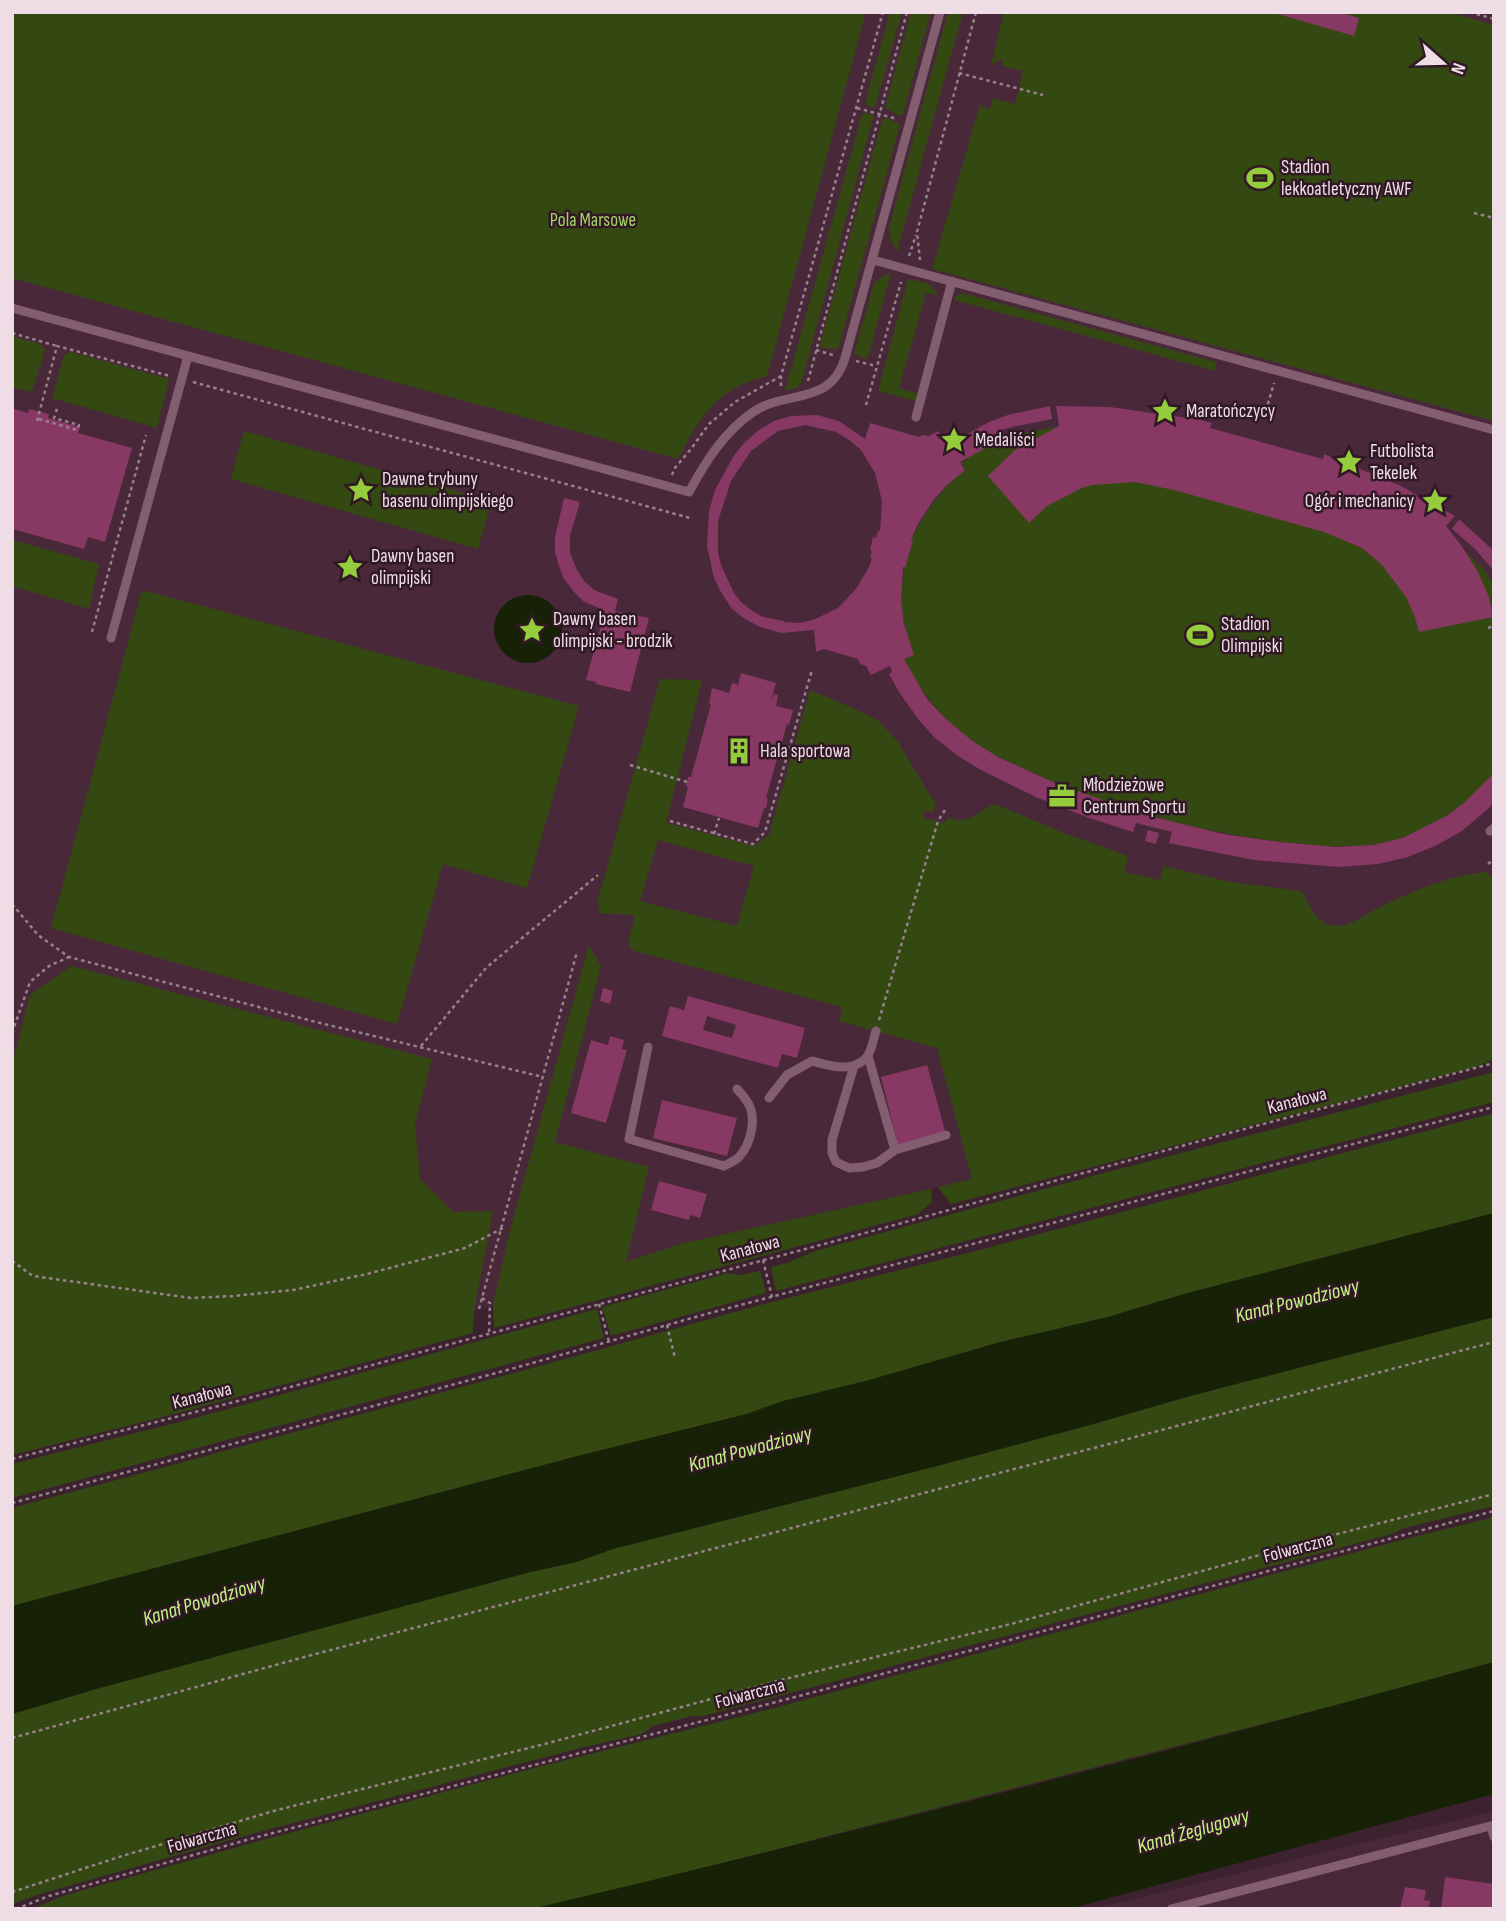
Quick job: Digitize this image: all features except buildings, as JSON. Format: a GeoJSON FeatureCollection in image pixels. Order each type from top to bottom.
{"type":"FeatureCollection","features":[{"type":"Feature","properties":{"kind":"lane"},"geometry":{"type":"LineString","coordinates":[[12,308],[689,492],[703,467],[730,430],[755,410],[781,400],[814,393],[827,386],[842,368],[940,12]]}},
{"type":"Feature","properties":{"kind":"lane"},"geometry":{"type":"LineString","coordinates":[[873,260],[1494,430]]}},
{"type":"Feature","properties":{"kind":"lane"},"geometry":{"type":"LineString","coordinates":[[916,417],[952,281]]}},
{"type":"Feature","properties":{"kind":"lane"},"geometry":{"type":"LineString","coordinates":[[111,638],[188,356]]}},
{"type":"Feature","properties":{"kind":"lane"},"geometry":{"type":"LineString","coordinates":[[876,1031],[868,1056],[895,1150]]}},
{"type":"Feature","properties":{"kind":"lane"},"geometry":{"type":"LineString","coordinates":[[648,1047],[629,1139],[724,1166],[736,1160],[750,1138],[750,1105],[737,1089]]}},
{"type":"Feature","properties":{"kind":"lane"},"geometry":{"type":"LineString","coordinates":[[769,1098],[787,1075],[812,1061],[831,1066],[854,1066],[868,1056]]}},
{"type":"Feature","properties":{"kind":"lane"},"geometry":{"type":"LineString","coordinates":[[854,1066],[832,1140],[832,1153],[836,1162],[849,1168],[863,1167],[877,1163],[895,1150],[946,1135]]}},
{"type":"Feature","properties":{"kind":"lane"},"geometry":{"type":"LineString","coordinates":[[1171,1909],[1492,1826],[1494,1837]]}},
{"type":"Feature","properties":{"kind":"path"},"geometry":{"type":"LineString","coordinates":[[781,400],[781,376],[883,12]]}},
{"type":"Feature","properties":{"kind":"path"},"geometry":{"type":"LineString","coordinates":[[804,396],[907,12]]}},
{"type":"Feature","properties":{"kind":"path"},"geometry":{"type":"LineString","coordinates":[[866,405],[917,232],[976,12]]}},
{"type":"Feature","properties":{"kind":"path"},"geometry":{"type":"LineString","coordinates":[[1470,12],[1494,19]]}},
{"type":"Feature","properties":{"kind":"path"},"geometry":{"type":"LineString","coordinates":[[959,73],[1043,95]]}},
{"type":"Feature","properties":{"kind":"path"},"geometry":{"type":"LineString","coordinates":[[857,108],[910,123]]}},
{"type":"Feature","properties":{"kind":"path"},"geometry":{"type":"LineString","coordinates":[[1474,213],[1494,218]]}},
{"type":"Feature","properties":{"kind":"path"},"geometry":{"type":"LineString","coordinates":[[917,232],[921,273]]}},
{"type":"Feature","properties":{"kind":"path"},"geometry":{"type":"LineString","coordinates":[[12,333],[690,518]]}},
{"type":"Feature","properties":{"kind":"path"},"geometry":{"type":"LineString","coordinates":[[57,346],[37,420],[78,430],[79,425],[54,418],[57,409]]}},
{"type":"Feature","properties":{"kind":"path"},"geometry":{"type":"LineString","coordinates":[[1266,411],[1277,370]]}},
{"type":"Feature","properties":{"kind":"path"},"geometry":{"type":"LineString","coordinates":[[92,632],[146,435]]}},
{"type":"Feature","properties":{"kind":"path"},"geometry":{"type":"LineString","coordinates":[[1488,628],[1494,626]]}},
{"type":"Feature","properties":{"kind":"path"},"geometry":{"type":"LineString","coordinates":[[670,821],[753,844],[765,832],[812,670]]}},
{"type":"Feature","properties":{"kind":"path"},"geometry":{"type":"LineString","coordinates":[[791,717],[797,719]]}},
{"type":"Feature","properties":{"kind":"path"},"geometry":{"type":"LineString","coordinates":[[629,765],[687,782]]}},
{"type":"Feature","properties":{"kind":"path"},"geometry":{"type":"LineString","coordinates":[[767,803],[773,805]]}},
{"type":"Feature","properties":{"kind":"path"},"geometry":{"type":"LineString","coordinates":[[876,1031],[938,821],[945,810]]}},
{"type":"Feature","properties":{"kind":"path"},"geometry":{"type":"LineString","coordinates":[[714,834],[719,818]]}},
{"type":"Feature","properties":{"kind":"path"},"geometry":{"type":"LineString","coordinates":[[1488,864],[1494,859]]}},
{"type":"Feature","properties":{"kind":"path"},"geometry":{"type":"LineString","coordinates":[[421,1046],[485,968],[598,874]]}},
{"type":"Feature","properties":{"kind":"path"},"geometry":{"type":"LineString","coordinates":[[12,904],[38,935],[69,957],[312,1021],[543,1077]]}},
{"type":"Feature","properties":{"kind":"path"},"geometry":{"type":"LineString","coordinates":[[479,1309],[577,952]]}},
{"type":"Feature","properties":{"kind":"path"},"geometry":{"type":"LineString","coordinates":[[12,1033],[30,982],[48,966],[69,957]]}},
{"type":"Feature","properties":{"kind":"path"},"geometry":{"type":"LineString","coordinates":[[12,1017],[20,1009]]}},
{"type":"Feature","properties":{"kind":"path","name":"Kanałowa"},"geometry":{"type":"LineString","coordinates":[[12,1459],[489,1334],[1494,1063]]}},
{"type":"Feature","properties":{"kind":"path"},"geometry":{"type":"LineString","coordinates":[[12,1503],[511,1370],[667,1325],[1494,1107]]}},
{"type":"Feature","properties":{"kind":"path"},"geometry":{"type":"LineString","coordinates":[[12,1261],[33,1276],[191,1298],[233,1296],[293,1290],[367,1274],[465,1248],[503,1228]]}},
{"type":"Feature","properties":{"kind":"path"},"geometry":{"type":"LineString","coordinates":[[763,1260],[772,1297]]}},
{"type":"Feature","properties":{"kind":"path"},"geometry":{"type":"LineString","coordinates":[[482,1298],[489,1303],[489,1334]]}},
{"type":"Feature","properties":{"kind":"path"},"geometry":{"type":"LineString","coordinates":[[598,1304],[609,1342]]}},
{"type":"Feature","properties":{"kind":"path"},"geometry":{"type":"LineString","coordinates":[[667,1325],[675,1358]]}},
{"type":"Feature","properties":{"kind":"path"},"geometry":{"type":"LineString","coordinates":[[12,1738],[308,1656],[1494,1342]]}},
{"type":"Feature","properties":{"kind":"path"},"geometry":{"type":"LineString","coordinates":[[12,1892],[277,1810],[541,1745],[785,1679],[1011,1624],[1314,1540],[1494,1494]]}},
{"type":"Feature","properties":{"kind":"path","name":"Folwarczna"},"geometry":{"type":"LineString","coordinates":[[16,1909],[49,1896],[250,1839],[1494,1511]]}},
{"type":"Feature","properties":{"kind":"shaded area"},"geometry":{"type":"Polygon","coordinates":[[[12,12],[1494,12],[1494,1041],[1009,1172],[684,1243],[602,1273],[474,1311],[12,1433],[12,12]]]}},
{"type":"Feature","properties":{"kind":"shaded area"},"geometry":{"type":"Polygon","coordinates":[[[1494,1811],[1494,1909],[1092,1909],[1494,1811]]]}},
{"type":"Feature","properties":{"kind":"green space","name":"Pola Marsowe"},"geometry":{"type":"Polygon","coordinates":[[[12,12],[866,12],[767,376],[730,391],[711,407],[678,459],[12,278],[12,12]]]}},
{"type":"Feature","properties":{"kind":"green space"},"geometry":{"type":"Polygon","coordinates":[[[890,12],[902,12],[875,108],[865,103],[890,12]]]}},
{"type":"Feature","properties":{"kind":"green space"},"geometry":{"type":"Polygon","coordinates":[[[911,12],[931,12],[903,114],[900,116],[885,108],[911,12]]]}},
{"type":"Feature","properties":{"kind":"green space"},"geometry":{"type":"Polygon","coordinates":[[[948,12],[963,12],[897,252],[890,238],[889,228],[948,12]]]}},
{"type":"Feature","properties":{"kind":"green space","name":"Stadion lekkoatletyczny AWF"},"geometry":{"type":"Polygon","coordinates":[[[1004,12],[1448,12],[1494,25],[1494,421],[932,269],[980,105],[990,109],[993,98],[1015,104],[1023,71],[1002,66],[1003,58],[991,65],[1004,12]]]}},
{"type":"Feature","properties":{"kind":"green space"},"geometry":{"type":"Polygon","coordinates":[[[862,114],[874,115],[801,384],[785,391],[862,114]]]}},
{"type":"Feature","properties":{"kind":"green space"},"geometry":{"type":"Polygon","coordinates":[[[886,118],[900,125],[838,349],[822,348],[820,345],[882,120],[886,118]]]}},
{"type":"Feature","properties":{"kind":"green space"},"geometry":{"type":"Polygon","coordinates":[[[891,274],[868,357],[865,359],[854,354],[874,283],[891,274]]]}},
{"type":"Feature","properties":{"kind":"green space"},"geometry":{"type":"Polygon","coordinates":[[[908,279],[929,285],[937,295],[926,293],[899,388],[918,394],[916,401],[878,391],[908,279]]]}},
{"type":"Feature","properties":{"kind":"green space"},"geometry":{"type":"Polygon","coordinates":[[[962,293],[1216,362],[1215,371],[954,300],[962,293]]]}},
{"type":"Feature","properties":{"kind":"green space"},"geometry":{"type":"Polygon","coordinates":[[[12,336],[40,344],[45,350],[32,392],[12,387],[12,336]]]}},
{"type":"Feature","properties":{"kind":"green space"},"geometry":{"type":"Polygon","coordinates":[[[71,352],[169,379],[157,428],[52,398],[64,355],[71,352]]]}},
{"type":"Feature","properties":{"kind":"green space","name":"Stadion Olimpijski"},"geometry":{"type":"Polygon","coordinates":[[[1069,425],[1456,542],[1485,571],[1494,585],[1494,770],[1484,784],[1440,820],[1404,837],[1356,846],[1297,844],[1197,827],[1085,795],[1008,762],[960,732],[933,704],[904,659],[908,638],[901,599],[904,567],[913,541],[911,540],[934,502],[965,469],[961,463],[973,454],[1012,436],[1069,425]]]}},
{"type":"Feature","properties":{"kind":"green space","name":"Dawne trybuny basenu olimpijskiego"},"geometry":{"type":"Polygon","coordinates":[[[244,431],[491,501],[478,549],[231,479],[244,431]]]}},
{"type":"Feature","properties":{"kind":"green space"},"geometry":{"type":"Polygon","coordinates":[[[12,540],[99,564],[89,609],[12,586],[12,540]]]}},
{"type":"Feature","properties":{"kind":"green space"},"geometry":{"type":"Polygon","coordinates":[[[142,590],[579,706],[527,888],[443,864],[397,1024],[51,928],[142,590]]]}},
{"type":"Feature","properties":{"kind":"green space"},"geometry":{"type":"Polygon","coordinates":[[[660,679],[702,680],[666,823],[754,846],[769,835],[810,690],[879,721],[898,742],[936,805],[933,812],[924,810],[923,818],[944,823],[948,818],[963,820],[995,804],[1128,856],[1124,872],[1159,880],[1164,866],[1230,882],[1301,891],[1319,919],[1337,926],[1354,921],[1431,885],[1459,876],[1487,872],[1494,882],[1494,1059],[1479,1066],[951,1204],[938,1187],[972,1179],[937,1048],[839,1021],[842,1007],[631,950],[628,942],[635,915],[599,913],[598,900],[660,679]],[[658,840],[640,901],[737,926],[754,866],[658,840]]]}},
{"type":"Feature","properties":{"kind":"green space"},"geometry":{"type":"Polygon","coordinates":[[[589,945],[601,966],[555,1142],[649,1167],[626,1262],[684,1243],[931,1189],[932,1202],[918,1214],[494,1328],[493,1305],[510,1230],[589,945]]]}},
{"type":"Feature","properties":{"kind":"green space"},"geometry":{"type":"Polygon","coordinates":[[[71,966],[432,1059],[415,1124],[420,1179],[453,1212],[493,1211],[474,1311],[473,1333],[12,1455],[12,1065],[30,995],[71,966]]]}},
{"type":"Feature","properties":{"kind":"green space"},"geometry":{"type":"Polygon","coordinates":[[[1494,1072],[1494,1102],[776,1291],[771,1267],[815,1251],[1494,1072]]]}},
{"type":"Feature","properties":{"kind":"green space"},"geometry":{"type":"Polygon","coordinates":[[[1494,1113],[1494,1213],[1184,1294],[1108,1317],[997,1343],[866,1381],[783,1401],[747,1414],[12,1606],[12,1508],[768,1303],[968,1253],[1494,1113]]]}},
{"type":"Feature","properties":{"kind":"green space"},"geometry":{"type":"Polygon","coordinates":[[[760,1271],[766,1293],[611,1336],[602,1307],[728,1273],[741,1275],[760,1271]]]}},
{"type":"Feature","properties":{"kind":"green space"},"geometry":{"type":"Polygon","coordinates":[[[597,1309],[604,1338],[12,1498],[12,1464],[180,1422],[597,1309]]]}},
{"type":"Feature","properties":{"kind":"green space"},"geometry":{"type":"Polygon","coordinates":[[[1494,1317],[1494,1506],[703,1716],[692,1716],[653,1726],[642,1734],[255,1833],[12,1904],[12,1714],[530,1572],[576,1562],[613,1549],[937,1466],[1190,1396],[1494,1317]]]}},
{"type":"Feature","properties":{"kind":"green space"},"geometry":{"type":"Polygon","coordinates":[[[1494,1517],[1494,1662],[1352,1701],[544,1909],[31,1909],[66,1895],[263,1840],[1494,1517]]]}},
{"type":"Feature","properties":{"kind":"water"},"geometry":{"type":"Polygon","coordinates":[[[521,595],[535,595],[547,600],[557,610],[562,629],[557,648],[547,658],[535,663],[521,663],[509,658],[499,648],[494,636],[494,622],[499,610],[509,600],[521,595]]]}},
{"type":"Feature","properties":{"kind":"water","name":"Kanał Powodziowy"},"geometry":{"type":"Polygon","coordinates":[[[1494,1213],[1494,1317],[1190,1396],[937,1466],[613,1549],[576,1562],[530,1572],[12,1714],[12,1606],[747,1414],[783,1401],[866,1381],[997,1343],[1108,1317],[1184,1294],[1494,1213]]]}},
{"type":"Feature","properties":{"kind":"water","name":"Kanał Żeglugowy"},"geometry":{"type":"Polygon","coordinates":[[[1494,1662],[1494,1794],[1069,1909],[531,1909],[1013,1790],[1494,1662]]]}},
{"type":"Feature","properties":{"kind":"place","name":"Stadion lekkoatletyczny AWF"},"geometry":{"type":"Point","coordinates":[1260,178]}},
{"type":"Feature","properties":{"kind":"place","name":"Maratończycy"},"geometry":{"type":"Point","coordinates":[1165,411]}},
{"type":"Feature","properties":{"kind":"place","name":"Medaliści"},"geometry":{"type":"Point","coordinates":[954,440]}},
{"type":"Feature","properties":{"kind":"place","name":"Futbolista Tekelek"},"geometry":{"type":"Point","coordinates":[1349,462]}},
{"type":"Feature","properties":{"kind":"place","name":"Dawne trybuny basenu olimpijskiego"},"geometry":{"type":"Point","coordinates":[361,490]}},
{"type":"Feature","properties":{"kind":"place","name":"Ogór i mechanicy"},"geometry":{"type":"Point","coordinates":[1435,501]}},
{"type":"Feature","properties":{"kind":"place","name":"Dawny basen olimpijski"},"geometry":{"type":"Point","coordinates":[350,567]}},
{"type":"Feature","properties":{"kind":"place","name":"Dawny basen olimpijski - brodzik"},"geometry":{"type":"Point","coordinates":[532,630]}},
{"type":"Feature","properties":{"kind":"place","name":"Stadion Olimpijski"},"geometry":{"type":"Point","coordinates":[1200,635]}},
{"type":"Feature","properties":{"kind":"place","name":"Hala sportowa"},"geometry":{"type":"Point","coordinates":[739,751]}},
{"type":"Feature","properties":{"kind":"place","name":"Młodzieżowe Centrum Sportu"},"geometry":{"type":"Point","coordinates":[1062,796]}}]}
